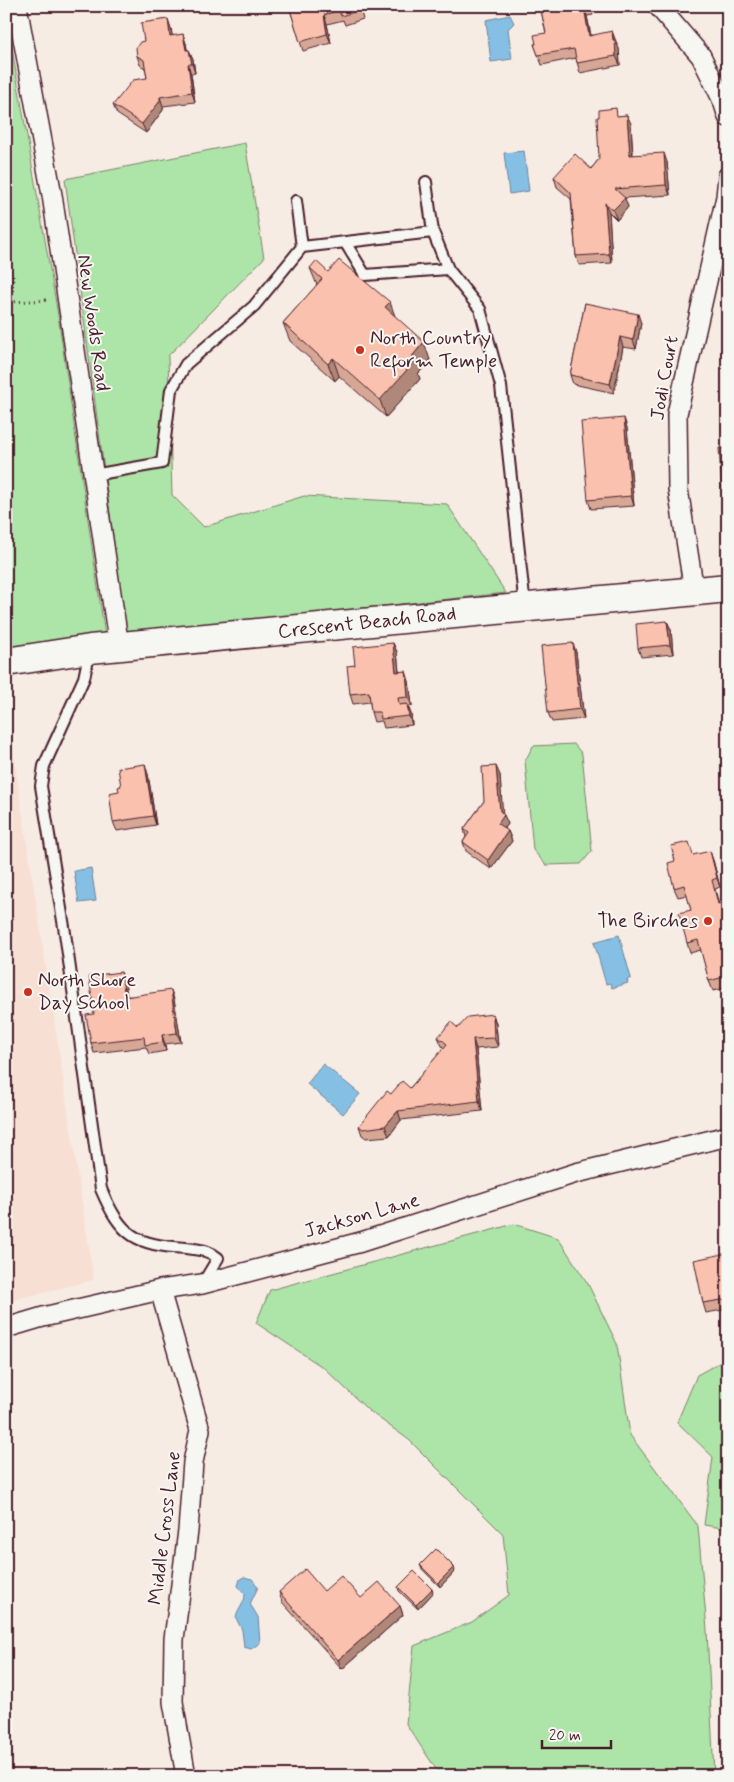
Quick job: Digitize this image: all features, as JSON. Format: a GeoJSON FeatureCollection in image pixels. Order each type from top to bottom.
{"type":"FeatureCollection","features":[{"type":"Feature","properties":{"kind":"street","name":"New Woods Road"},"geometry":{"type":"LineString","coordinates":[[17,6],[52,195],[119,647]]}},
{"type":"Feature","properties":{"kind":"street"},"geometry":{"type":"LineString","coordinates":[[658,6],[701,56],[723,100],[728,117]]}},
{"type":"Feature","properties":{"kind":"street","name":"Jodi Court"},"geometry":{"type":"LineString","coordinates":[[694,591],[678,489],[677,414],[726,197],[728,176]]}},
{"type":"Feature","properties":{"kind":"street","name":"Crescent Beach Road"},"geometry":{"type":"LineString","coordinates":[[6,662],[90,649],[728,588]]}},
{"type":"Feature","properties":{"kind":"street","name":"Jackson Lane"},"geometry":{"type":"LineString","coordinates":[[6,1328],[43,1317],[160,1290],[202,1284],[361,1242],[576,1173],[728,1136]]}},
{"type":"Feature","properties":{"kind":"street","name":"Middle Cross Lane"},"geometry":{"type":"LineString","coordinates":[[160,1290],[200,1430],[193,1462],[188,1531],[174,1639],[173,1702],[186,1776]]}},
{"type":"Feature","properties":{"kind":"lane"},"geometry":{"type":"LineString","coordinates":[[426,182],[433,232],[448,269],[480,309],[501,386],[525,607]]}},
{"type":"Feature","properties":{"kind":"lane"},"geometry":{"type":"LineString","coordinates":[[296,201],[302,247]]}},
{"type":"Feature","properties":{"kind":"lane"},"geometry":{"type":"LineString","coordinates":[[93,474],[162,463],[171,390],[186,364],[254,306],[302,247],[433,232]]}},
{"type":"Feature","properties":{"kind":"lane"},"geometry":{"type":"LineString","coordinates":[[346,242],[365,275],[448,269]]}},
{"type":"Feature","properties":{"kind":"lane"},"geometry":{"type":"LineString","coordinates":[[90,649],[84,678],[44,766],[41,786],[66,933],[101,1189],[112,1215],[131,1236],[155,1246],[208,1250],[218,1258],[202,1284]]}},
{"type":"Feature","properties":{"kind":"path"},"geometry":{"type":"LineString","coordinates":[[6,269],[13,273],[12,302],[67,299]]}},
{"type":"Feature","properties":{"kind":"shaded area","name":"North Shore Day School"},"geometry":{"type":"Polygon","coordinates":[[[6,705],[94,1280],[6,1302],[6,705]]]}},
{"type":"Feature","properties":{"kind":"green space"},"geometry":{"type":"Polygon","coordinates":[[[6,15],[58,315],[105,636],[6,652],[6,15]]]}},
{"type":"Feature","properties":{"kind":"green space"},"geometry":{"type":"Polygon","coordinates":[[[245,143],[264,258],[168,356],[172,495],[204,527],[304,496],[447,504],[506,593],[126,633],[65,179],[245,143]]]}},
{"type":"Feature","properties":{"kind":"green space"},"geometry":{"type":"Polygon","coordinates":[[[574,744],[582,754],[592,851],[581,864],[546,865],[533,850],[525,761],[533,746],[574,744]]]}},
{"type":"Feature","properties":{"kind":"green space"},"geometry":{"type":"Polygon","coordinates":[[[514,1224],[558,1238],[588,1284],[617,1344],[630,1435],[698,1526],[707,1630],[714,1776],[440,1775],[406,1724],[414,1646],[472,1622],[509,1595],[503,1534],[409,1440],[369,1411],[324,1368],[256,1323],[270,1290],[514,1224]]]}},
{"type":"Feature","properties":{"kind":"green space"},"geometry":{"type":"Polygon","coordinates":[[[728,1358],[728,1529],[704,1525],[713,1457],[677,1422],[697,1375],[728,1358]]]}},
{"type":"Feature","properties":{"kind":"water"},"geometry":{"type":"Polygon","coordinates":[[[510,15],[514,23],[508,29],[512,59],[491,62],[486,20],[510,15]]]}},
{"type":"Feature","properties":{"kind":"water"},"geometry":{"type":"Polygon","coordinates":[[[524,151],[529,191],[509,194],[504,153],[524,151]]]}},
{"type":"Feature","properties":{"kind":"water"},"geometry":{"type":"Polygon","coordinates":[[[91,868],[96,901],[79,903],[74,871],[91,868]]]}},
{"type":"Feature","properties":{"kind":"water"},"geometry":{"type":"Polygon","coordinates":[[[619,935],[631,978],[627,980],[628,983],[612,988],[610,983],[606,984],[594,942],[619,935]]]}},
{"type":"Feature","properties":{"kind":"water"},"geometry":{"type":"Polygon","coordinates":[[[323,1064],[360,1094],[343,1114],[307,1084],[323,1064]]]}},
{"type":"Feature","properties":{"kind":"water"},"geometry":{"type":"Polygon","coordinates":[[[244,1577],[252,1579],[258,1587],[250,1604],[258,1617],[260,1643],[251,1649],[244,1647],[242,1630],[236,1618],[245,1597],[245,1594],[238,1586],[240,1579],[244,1577]]]}},
{"type":"Feature","properties":{"kind":"building"},"geometry":{"type":"Polygon","coordinates":[[[289,6],[359,6],[360,10],[341,16],[339,10],[324,15],[327,34],[300,42],[289,6]]]}},
{"type":"Feature","properties":{"kind":"building"},"geometry":{"type":"Polygon","coordinates":[[[540,6],[585,6],[589,36],[612,31],[613,40],[615,40],[616,56],[577,63],[574,49],[538,55],[534,44],[536,44],[534,35],[546,33],[540,6]]]}},
{"type":"Feature","properties":{"kind":"building"},"geometry":{"type":"Polygon","coordinates":[[[721,6],[728,6],[728,17],[721,6]]]}},
{"type":"Feature","properties":{"kind":"building"},"geometry":{"type":"Polygon","coordinates":[[[168,19],[170,36],[183,34],[186,50],[189,50],[192,64],[188,64],[192,92],[160,97],[160,101],[142,124],[113,105],[133,80],[147,78],[144,60],[137,56],[136,48],[140,42],[144,41],[141,23],[168,19]]]}},
{"type":"Feature","properties":{"kind":"building"},"geometry":{"type":"Polygon","coordinates":[[[616,108],[617,116],[627,115],[630,155],[664,153],[666,185],[615,189],[625,198],[613,210],[605,203],[609,254],[576,256],[571,193],[554,177],[575,154],[591,169],[599,159],[597,117],[599,117],[599,110],[616,108]]]}},
{"type":"Feature","properties":{"kind":"building","name":"North Country Reform Temple"},"geometry":{"type":"Polygon","coordinates":[[[339,260],[390,302],[385,307],[424,342],[410,359],[414,362],[380,400],[333,358],[328,364],[283,323],[322,279],[310,268],[316,261],[328,272],[339,260]]]}},
{"type":"Feature","properties":{"kind":"building"},"geometry":{"type":"Polygon","coordinates":[[[585,303],[638,314],[633,340],[620,337],[610,384],[570,375],[585,303]]]}},
{"type":"Feature","properties":{"kind":"building"},"geometry":{"type":"Polygon","coordinates":[[[724,348],[728,348],[728,388],[724,348]]]}},
{"type":"Feature","properties":{"kind":"building"},"geometry":{"type":"Polygon","coordinates":[[[624,418],[631,496],[588,500],[581,422],[624,418]]]}},
{"type":"Feature","properties":{"kind":"building"},"geometry":{"type":"Polygon","coordinates":[[[719,448],[728,448],[728,516],[724,516],[719,448]]]}},
{"type":"Feature","properties":{"kind":"building"},"geometry":{"type":"Polygon","coordinates":[[[667,621],[670,645],[638,648],[636,624],[667,621]]]}},
{"type":"Feature","properties":{"kind":"building"},"geometry":{"type":"Polygon","coordinates":[[[393,643],[396,672],[406,671],[408,697],[398,698],[399,705],[407,704],[409,716],[381,719],[380,712],[371,712],[369,692],[350,694],[347,666],[355,665],[353,647],[393,643]]]}},
{"type":"Feature","properties":{"kind":"building"},"geometry":{"type":"Polygon","coordinates":[[[573,643],[580,709],[548,713],[541,646],[573,643]]]}},
{"type":"Feature","properties":{"kind":"building"},"geometry":{"type":"Polygon","coordinates":[[[145,764],[153,816],[113,822],[109,793],[119,791],[118,787],[121,786],[118,768],[145,764]]]}},
{"type":"Feature","properties":{"kind":"building"},"geometry":{"type":"Polygon","coordinates":[[[496,766],[500,811],[504,815],[498,824],[508,831],[488,860],[463,842],[469,833],[464,829],[484,801],[482,767],[496,766]]]}},
{"type":"Feature","properties":{"kind":"building","name":"The Birches"},"geometry":{"type":"Polygon","coordinates":[[[689,842],[693,855],[710,851],[717,878],[712,880],[718,904],[726,902],[728,910],[728,976],[709,981],[698,940],[687,943],[679,913],[691,910],[684,885],[674,888],[668,863],[675,861],[671,846],[689,842]]]}},
{"type":"Feature","properties":{"kind":"building"},"geometry":{"type":"Polygon","coordinates":[[[121,972],[125,997],[171,990],[177,1033],[162,1035],[163,1042],[145,1045],[144,1037],[91,1043],[86,1015],[94,1014],[89,976],[121,972]]]}},
{"type":"Feature","properties":{"kind":"building"},"geometry":{"type":"Polygon","coordinates":[[[493,1014],[494,1038],[473,1039],[479,1101],[398,1111],[385,1126],[363,1129],[359,1126],[387,1091],[391,1094],[402,1081],[410,1088],[447,1044],[438,1037],[451,1022],[458,1028],[468,1017],[493,1014]]]}},
{"type":"Feature","properties":{"kind":"building"},"geometry":{"type":"Polygon","coordinates":[[[728,1253],[728,1299],[703,1303],[694,1260],[728,1253]]]}},
{"type":"Feature","properties":{"kind":"building"},"geometry":{"type":"Polygon","coordinates":[[[436,1549],[454,1567],[438,1583],[420,1565],[436,1549]]]}},
{"type":"Feature","properties":{"kind":"building"},"geometry":{"type":"Polygon","coordinates":[[[305,1569],[324,1591],[341,1576],[361,1598],[379,1582],[400,1606],[338,1660],[279,1592],[305,1569]]]}},
{"type":"Feature","properties":{"kind":"building"},"geometry":{"type":"Polygon","coordinates":[[[414,1571],[432,1589],[416,1605],[398,1587],[414,1571]]]}},
{"type":"Feature","properties":{"kind":"place","name":"North Country Reform Temple"},"geometry":{"type":"Point","coordinates":[360,350]}},
{"type":"Feature","properties":{"kind":"place","name":"The Birches"},"geometry":{"type":"Point","coordinates":[708,921]}},
{"type":"Feature","properties":{"kind":"place","name":"North Shore Day School"},"geometry":{"type":"Point","coordinates":[28,992]}}]}
